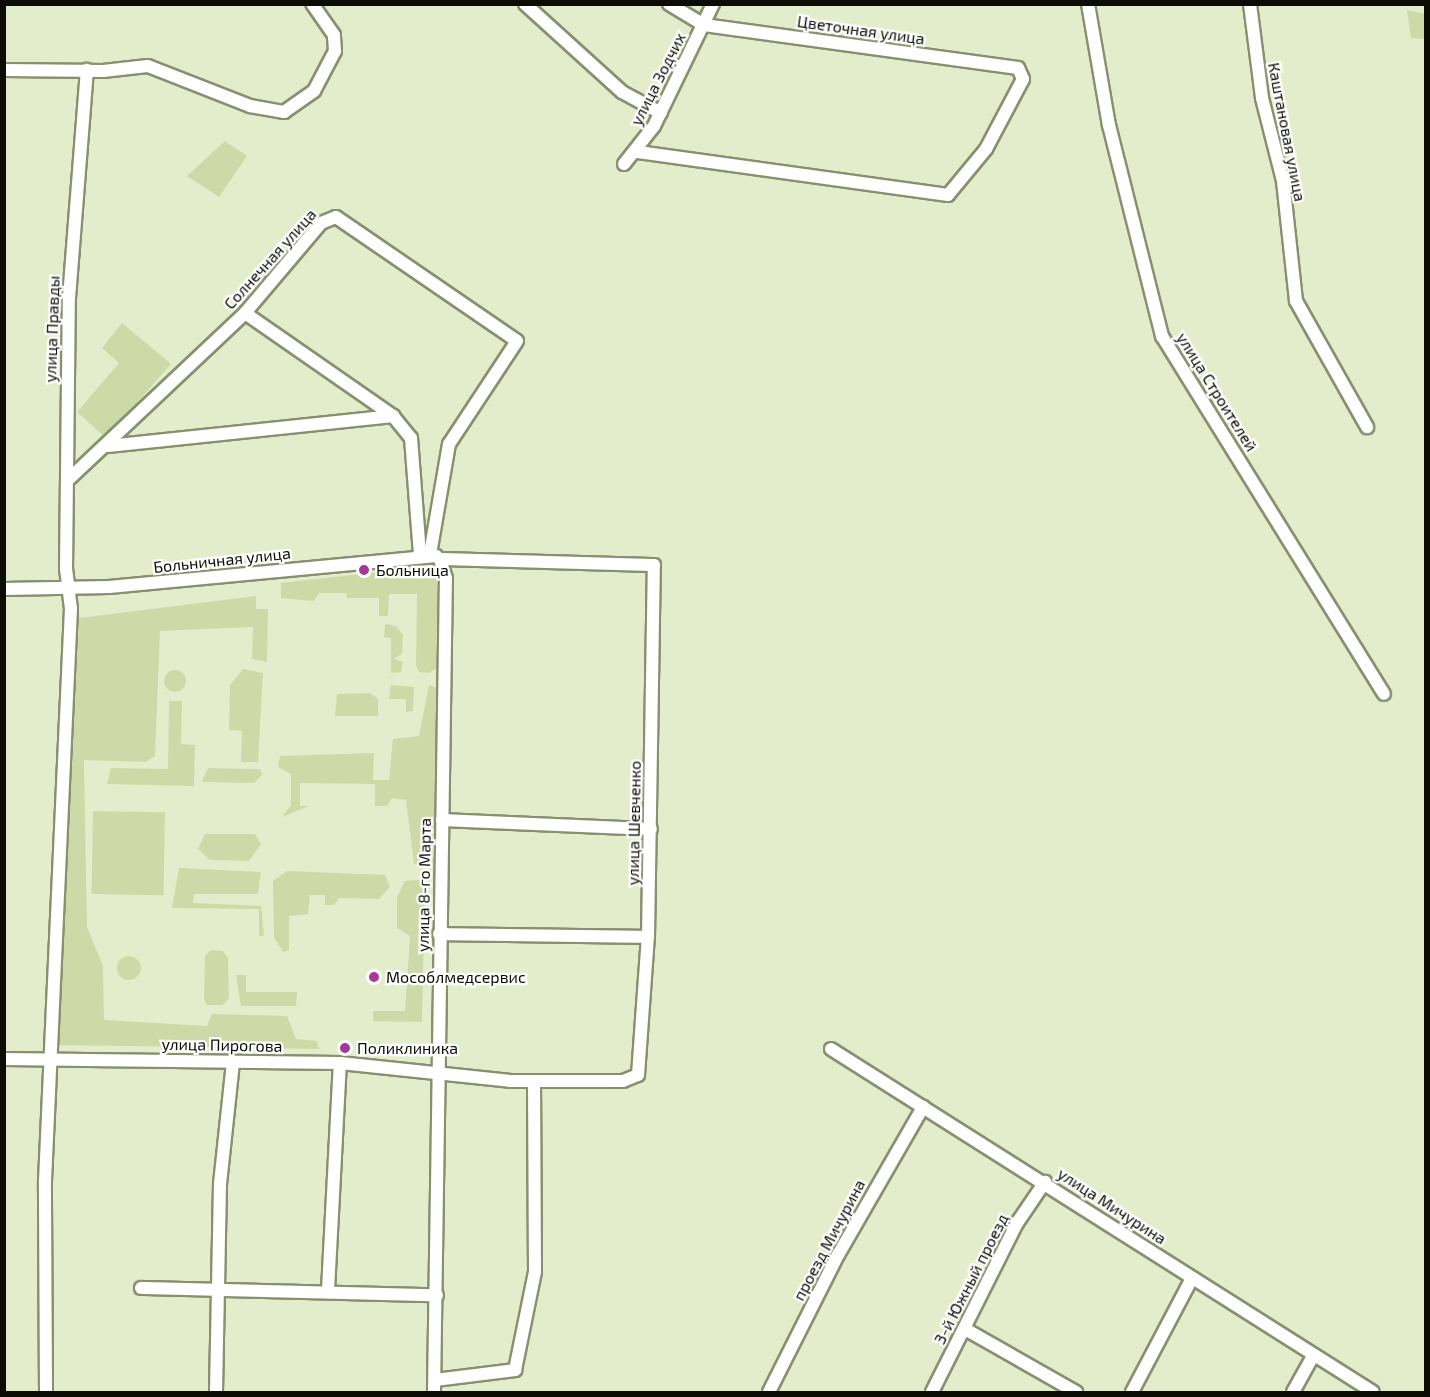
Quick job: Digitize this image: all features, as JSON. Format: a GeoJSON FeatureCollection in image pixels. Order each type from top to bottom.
{"type":"FeatureCollection","features":[{"type":"Feature","properties":{"kind":"street"},"geometry":{"type":"LineString","coordinates":[[4,70],[87,70],[148,66],[250,106],[284,112],[314,92],[335,51],[334,35],[312,4]]}},
{"type":"Feature","properties":{"kind":"street"},"geometry":{"type":"LineString","coordinates":[[525,4],[622,92],[661,113]]}},
{"type":"Feature","properties":{"kind":"street","name":"Цветочная улица"},"geometry":{"type":"LineString","coordinates":[[638,152],[948,195],[1001,125],[1023,79],[1018,68],[704,25],[669,4]]}},
{"type":"Feature","properties":{"kind":"street","name":"улица Зодчих"},"geometry":{"type":"LineString","coordinates":[[624,164],[638,152],[661,113],[714,4]]}},
{"type":"Feature","properties":{"kind":"street","name":"улица Строителей"},"geometry":{"type":"LineString","coordinates":[[1088,4],[1109,125],[1162,336],[1384,694]]}},
{"type":"Feature","properties":{"kind":"street","name":"Каштановая улица"},"geometry":{"type":"LineString","coordinates":[[1250,4],[1262,98],[1283,181],[1296,301],[1367,427]]}},
{"type":"Feature","properties":{"kind":"street","name":"улица Правды"},"geometry":{"type":"LineString","coordinates":[[45,1392],[45,1181],[53,1059],[69,589],[69,298],[87,70]]}},
{"type":"Feature","properties":{"kind":"street","name":"Солнечная улица"},"geometry":{"type":"LineString","coordinates":[[70,478],[108,446],[245,313],[321,223],[336,217],[517,341],[449,444],[430,556]]}},
{"type":"Feature","properties":{"kind":"street"},"geometry":{"type":"LineString","coordinates":[[245,313],[393,416],[411,438],[430,556]]}},
{"type":"Feature","properties":{"kind":"street"},"geometry":{"type":"LineString","coordinates":[[108,446],[393,416]]}},
{"type":"Feature","properties":{"kind":"street","name":"Больничная улица"},"geometry":{"type":"LineString","coordinates":[[4,589],[69,589],[430,556],[654,565]]}},
{"type":"Feature","properties":{"kind":"street","name":"улица 8-го Марта"},"geometry":{"type":"LineString","coordinates":[[430,556],[446,578],[434,1386]]}},
{"type":"Feature","properties":{"kind":"street","name":"улица Шевченко"},"geometry":{"type":"LineString","coordinates":[[635,1078],[643,1064],[648,937],[654,565]]}},
{"type":"Feature","properties":{"kind":"street"},"geometry":{"type":"LineString","coordinates":[[442,820],[651,829]]}},
{"type":"Feature","properties":{"kind":"street"},"geometry":{"type":"LineString","coordinates":[[439,934],[648,937]]}},
{"type":"Feature","properties":{"kind":"street","name":"улица Мичурина"},"geometry":{"type":"LineString","coordinates":[[831,1049],[1045,1182],[1313,1356],[1373,1392]]}},
{"type":"Feature","properties":{"kind":"street","name":"улица Пирогова"},"geometry":{"type":"LineString","coordinates":[[4,1059],[340,1063],[438,1075],[534,1082],[635,1078]]}},
{"type":"Feature","properties":{"kind":"street"},"geometry":{"type":"LineString","coordinates":[[216,1392],[220,1184],[233,1062]]}},
{"type":"Feature","properties":{"kind":"street"},"geometry":{"type":"LineString","coordinates":[[328,1290],[340,1063]]}},
{"type":"Feature","properties":{"kind":"street"},"geometry":{"type":"LineString","coordinates":[[434,1386],[515,1370],[535,1272],[534,1082]]}},
{"type":"Feature","properties":{"kind":"street","name":"проезд Мичурина"},"geometry":{"type":"LineString","coordinates":[[770,1392],[838,1256],[923,1107]]}},
{"type":"Feature","properties":{"kind":"street","name":"3-й Южный проезд"},"geometry":{"type":"LineString","coordinates":[[932,1392],[1017,1223],[1045,1182]]}},
{"type":"Feature","properties":{"kind":"street"},"geometry":{"type":"LineString","coordinates":[[1132,1392],[1192,1278]]}},
{"type":"Feature","properties":{"kind":"street"},"geometry":{"type":"LineString","coordinates":[[141,1288],[328,1290],[437,1295]]}},
{"type":"Feature","properties":{"kind":"street"},"geometry":{"type":"LineString","coordinates":[[965,1329],[1076,1392]]}},
{"type":"Feature","properties":{"kind":"street"},"geometry":{"type":"LineString","coordinates":[[1293,1392],[1313,1356]]}},
{"type":"Feature","properties":{"kind":"green space"},"geometry":{"type":"Polygon","coordinates":[[[1407,10],[1425,14],[1425,39],[1411,38],[1407,10]]]}},
{"type":"Feature","properties":{"kind":"green space"},"geometry":{"type":"Polygon","coordinates":[[[225,141],[247,156],[219,197],[187,176],[225,141]]]}},
{"type":"Feature","properties":{"kind":"green space"},"geometry":{"type":"Polygon","coordinates":[[[122,323],[171,364],[106,438],[77,412],[119,363],[102,348],[122,323]]]}},
{"type":"Feature","properties":{"kind":"green space"},"geometry":{"type":"Polygon","coordinates":[[[413,568],[430,569],[437,577],[437,668],[429,673],[419,672],[416,665],[417,594],[389,594],[388,616],[379,616],[379,598],[347,598],[346,593],[319,593],[314,601],[281,598],[281,583],[413,568]]]}},
{"type":"Feature","properties":{"kind":"green space"},"geometry":{"type":"Polygon","coordinates":[[[256,596],[256,609],[268,609],[267,662],[252,659],[253,627],[160,631],[155,756],[146,762],[84,760],[87,927],[103,966],[104,1020],[207,1026],[212,1014],[287,1016],[296,1039],[317,1041],[319,1049],[59,1045],[79,618],[256,596]]]}},
{"type":"Feature","properties":{"kind":"green space"},"geometry":{"type":"Polygon","coordinates":[[[385,624],[396,626],[403,635],[402,654],[393,659],[403,662],[401,672],[391,673],[391,638],[384,637],[385,624]]]}},
{"type":"Feature","properties":{"kind":"green space"},"geometry":{"type":"Polygon","coordinates":[[[243,669],[263,673],[258,762],[241,762],[242,731],[229,730],[230,685],[243,669]]]}},
{"type":"Feature","properties":{"kind":"green space"},"geometry":{"type":"Polygon","coordinates":[[[175,670],[185,677],[186,681],[179,691],[175,692],[165,685],[164,681],[171,671],[175,670]]]}},
{"type":"Feature","properties":{"kind":"green space"},"geometry":{"type":"Polygon","coordinates":[[[391,685],[414,687],[413,711],[406,712],[406,699],[389,699],[391,685]]]}},
{"type":"Feature","properties":{"kind":"green space"},"geometry":{"type":"Polygon","coordinates":[[[429,685],[437,688],[433,868],[414,864],[406,800],[392,798],[387,806],[375,806],[375,784],[300,783],[300,806],[309,806],[282,817],[291,805],[291,774],[278,767],[280,756],[374,753],[373,780],[389,780],[393,739],[419,736],[429,685]]]}},
{"type":"Feature","properties":{"kind":"green space"},"geometry":{"type":"Polygon","coordinates":[[[370,693],[378,699],[378,716],[335,716],[337,694],[370,693]]]}},
{"type":"Feature","properties":{"kind":"green space"},"geometry":{"type":"Polygon","coordinates":[[[169,701],[182,701],[181,744],[195,745],[194,786],[107,784],[111,768],[168,769],[169,701]]]}},
{"type":"Feature","properties":{"kind":"green space"},"geometry":{"type":"Polygon","coordinates":[[[208,768],[260,769],[262,775],[254,783],[202,782],[208,768]]]}},
{"type":"Feature","properties":{"kind":"green space"},"geometry":{"type":"Polygon","coordinates":[[[93,811],[165,812],[164,895],[92,894],[93,811]]]}},
{"type":"Feature","properties":{"kind":"green space"},"geometry":{"type":"Polygon","coordinates":[[[205,834],[255,834],[261,844],[249,861],[210,860],[198,849],[205,834]]]}},
{"type":"Feature","properties":{"kind":"green space"},"geometry":{"type":"Polygon","coordinates":[[[179,868],[261,872],[258,894],[194,894],[193,903],[261,906],[264,936],[259,936],[259,909],[172,908],[179,868]]]}},
{"type":"Feature","properties":{"kind":"green space"},"geometry":{"type":"Polygon","coordinates":[[[287,871],[385,875],[390,887],[379,899],[339,898],[334,905],[325,905],[325,895],[310,895],[308,914],[289,916],[289,950],[283,952],[274,938],[273,881],[287,871]]]}},
{"type":"Feature","properties":{"kind":"green space"},"geometry":{"type":"Polygon","coordinates":[[[425,879],[422,1022],[373,1021],[373,1011],[405,1011],[410,936],[397,928],[397,897],[405,881],[425,879]]]}},
{"type":"Feature","properties":{"kind":"green space"},"geometry":{"type":"Polygon","coordinates":[[[211,950],[223,951],[228,958],[229,998],[223,1005],[207,1005],[204,999],[205,956],[211,950]]]}},
{"type":"Feature","properties":{"kind":"green space"},"geometry":{"type":"Polygon","coordinates":[[[129,956],[138,959],[141,968],[138,977],[129,980],[120,977],[117,968],[120,959],[129,956]]]}},
{"type":"Feature","properties":{"kind":"green space"},"geometry":{"type":"Polygon","coordinates":[[[236,975],[246,975],[246,992],[297,992],[296,1006],[241,1006],[236,975]]]}},
{"type":"Feature","properties":{"kind":"place","name":"Больница"},"geometry":{"type":"Point","coordinates":[364,570]}},
{"type":"Feature","properties":{"kind":"place","name":"Мособлмедсервис"},"geometry":{"type":"Point","coordinates":[374,977]}},
{"type":"Feature","properties":{"kind":"place","name":"Поликлиника"},"geometry":{"type":"Point","coordinates":[345,1048]}}]}
